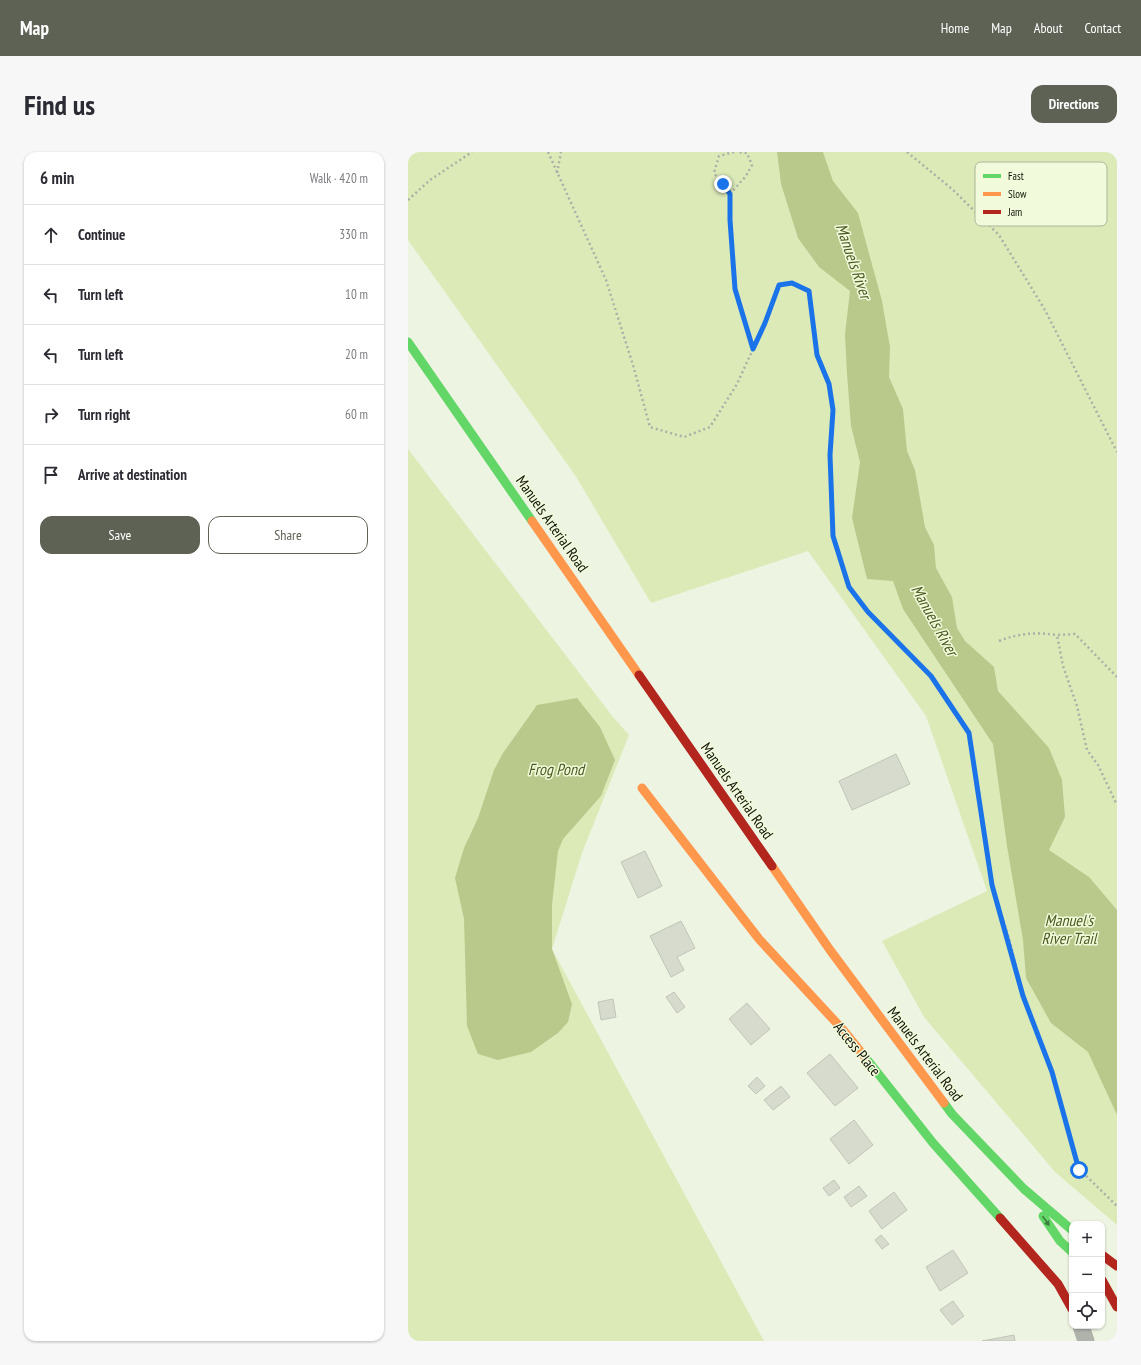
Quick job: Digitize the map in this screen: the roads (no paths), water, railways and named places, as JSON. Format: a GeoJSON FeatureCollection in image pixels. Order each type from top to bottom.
{"type":"FeatureCollection","features":[{"type":"Feature","properties":{"kind":"main road","name":"Manuels Arterial Road"},"geometry":{"type":"LineString","coordinates":[[408,342],[830,950],[952,1114],[1024,1189],[1069,1227]]}},
{"type":"Feature","properties":{"kind":"main road","name":"Access Place"},"geometry":{"type":"LineString","coordinates":[[642,788],[759,939],[844,1031],[933,1143],[1058,1284],[1069,1304]]}},
{"type":"Feature","properties":{"kind":"main road"},"geometry":{"type":"LineString","coordinates":[[1024,1189],[1060,1241],[1069,1249]]}},
{"type":"Feature","properties":{"kind":"main road"},"geometry":{"type":"LineString","coordinates":[[1105,1257],[1117,1266]]}},
{"type":"Feature","properties":{"kind":"main road"},"geometry":{"type":"LineString","coordinates":[[1105,1285],[1117,1307]]}},
{"type":"Feature","properties":{"kind":"street"},"geometry":{"type":"LineString","coordinates":[[1082,1329],[1086,1341]]}},
{"type":"Feature","properties":{"kind":"water","name":"Manuel's River Trail"},"geometry":{"type":"Polygon","coordinates":[[[777,152],[823,152],[833,181],[858,213],[882,301],[890,347],[889,377],[903,409],[907,451],[915,470],[925,527],[934,545],[936,568],[952,597],[957,628],[965,641],[994,667],[998,691],[1049,748],[1062,780],[1065,817],[1049,850],[1089,877],[1117,910],[1117,1115],[1088,1052],[1051,1023],[1026,978],[1023,940],[1007,846],[993,744],[903,609],[893,581],[867,579],[852,518],[860,462],[851,426],[847,374],[845,334],[850,291],[819,267],[798,238],[781,184],[777,152]]]}},
{"type":"Feature","properties":{"kind":"water","name":"Frog Pond"},"geometry":{"type":"Polygon","coordinates":[[[577,698],[600,727],[615,760],[601,796],[563,839],[558,851],[552,905],[552,949],[572,1004],[568,1022],[558,1033],[531,1052],[498,1060],[478,1054],[467,1026],[464,919],[455,878],[464,848],[478,818],[494,770],[503,753],[537,705],[577,698]]]}},
{"type":"Feature","properties":{"kind":"water label","name":"Manuels River"},"geometry":{"type":"Point","coordinates":[854,261]}},
{"type":"Feature","properties":{"kind":"water label","name":"Manuels River"},"geometry":{"type":"Point","coordinates":[935,620]}}]}
